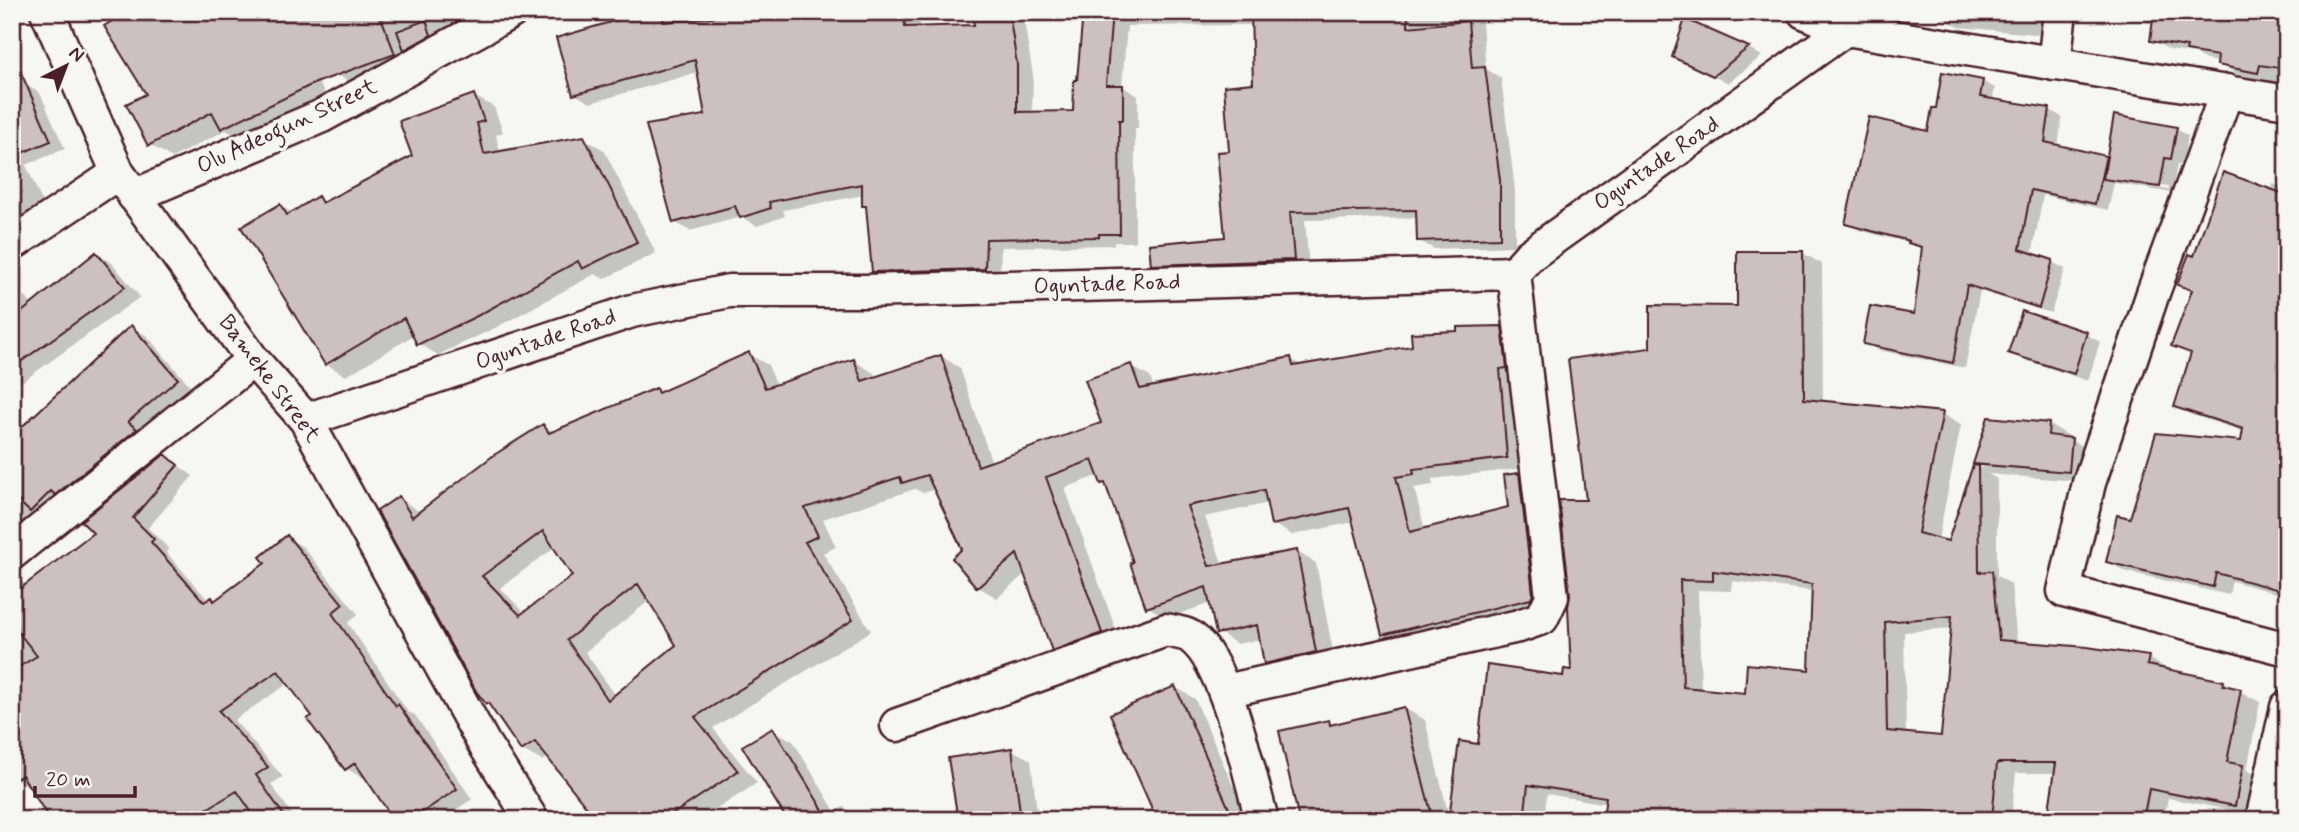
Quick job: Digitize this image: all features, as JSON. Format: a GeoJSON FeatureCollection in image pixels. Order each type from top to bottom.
{"type":"FeatureCollection","features":[{"type":"Feature","properties":{"kind":"street","name":"Bameke Street"},"geometry":{"type":"LineString","coordinates":[[47,12],[126,185],[253,360],[306,420],[483,742],[533,820]]}},
{"type":"Feature","properties":{"kind":"street","name":"Olu Adeogun Street"},"geometry":{"type":"LineString","coordinates":[[12,244],[126,185],[322,116],[511,12]]}},
{"type":"Feature","properties":{"kind":"street"},"geometry":{"type":"LineString","coordinates":[[1804,12],[1846,29],[2287,102]]}},
{"type":"Feature","properties":{"kind":"street"},"geometry":{"type":"LineString","coordinates":[[2054,64],[2060,12]]}},
{"type":"Feature","properties":{"kind":"street","name":"Oguntade Road"},"geometry":{"type":"LineString","coordinates":[[306,420],[632,311],[729,291],[865,292],[1514,273],[1530,256],[1555,237],[1846,29]]}},
{"type":"Feature","properties":{"kind":"street"},"geometry":{"type":"LineString","coordinates":[[2227,90],[2153,292],[2089,483],[2064,591],[2287,649]]}},
{"type":"Feature","properties":{"kind":"street"},"geometry":{"type":"LineString","coordinates":[[1225,691],[1519,626],[1542,618],[1552,597],[1514,273]]}},
{"type":"Feature","properties":{"kind":"street"},"geometry":{"type":"LineString","coordinates":[[12,553],[253,360]]}},
{"type":"Feature","properties":{"kind":"street"},"geometry":{"type":"LineString","coordinates":[[897,725],[1166,630],[1191,637],[1209,658],[1225,691],[1262,820]]}},
{"type":"Feature","properties":{"kind":"street"},"geometry":{"type":"LineString","coordinates":[[2262,820],[2287,707]]}},
{"type":"Feature","properties":{"kind":"building"},"geometry":{"type":"Polygon","coordinates":[[[127,12],[379,12],[395,54],[313,84],[221,129],[212,112],[148,146],[126,104],[146,94],[104,26],[127,12]]]}},
{"type":"Feature","properties":{"kind":"building"},"geometry":{"type":"Polygon","coordinates":[[[645,12],[661,12],[664,22],[764,12],[904,12],[905,27],[974,25],[972,12],[1009,12],[1017,65],[1017,112],[1073,111],[1074,80],[1077,80],[1083,12],[1112,12],[1106,85],[1123,85],[1123,120],[1119,120],[1120,234],[1099,234],[1099,237],[986,239],[985,269],[872,272],[866,206],[862,206],[862,184],[769,202],[771,208],[740,218],[735,206],[673,223],[646,125],[705,115],[695,60],[573,95],[556,38],[645,12]]]}},
{"type":"Feature","properties":{"kind":"building"},"geometry":{"type":"Polygon","coordinates":[[[1251,12],[1408,12],[1408,27],[1468,21],[1472,68],[1485,67],[1500,180],[1500,238],[1417,241],[1416,210],[1290,212],[1294,260],[1151,265],[1149,244],[1225,237],[1217,152],[1229,151],[1224,86],[1253,83],[1251,12]]]}},
{"type":"Feature","properties":{"kind":"building"},"geometry":{"type":"Polygon","coordinates":[[[2154,12],[2287,12],[2287,69],[2260,65],[2258,73],[2217,65],[2218,56],[2186,51],[2187,47],[2150,41],[2154,12]]]}},
{"type":"Feature","properties":{"kind":"building"},"geometry":{"type":"Polygon","coordinates":[[[1685,19],[1749,47],[1713,76],[1672,57],[1685,19]]]}},
{"type":"Feature","properties":{"kind":"building"},"geometry":{"type":"Polygon","coordinates":[[[426,20],[431,35],[404,50],[397,31],[426,20]]]}},
{"type":"Feature","properties":{"kind":"building"},"geometry":{"type":"Polygon","coordinates":[[[12,52],[51,141],[12,157],[12,52]]]}},
{"type":"Feature","properties":{"kind":"building"},"geometry":{"type":"Polygon","coordinates":[[[1942,72],[1983,80],[1980,97],[2050,108],[2045,142],[2106,156],[2095,204],[2031,190],[2020,249],[2053,260],[2039,308],[1967,285],[1953,363],[1863,344],[1870,306],[1914,314],[1922,247],[1845,224],[1869,117],[1928,131],[1932,108],[1936,108],[1942,72]]]}},
{"type":"Feature","properties":{"kind":"building"},"geometry":{"type":"Polygon","coordinates":[[[474,94],[484,121],[477,123],[484,154],[584,136],[637,242],[582,269],[578,261],[417,345],[404,318],[325,365],[241,227],[280,204],[287,215],[318,196],[322,203],[412,156],[399,121],[474,94]]]}},
{"type":"Feature","properties":{"kind":"building"},"geometry":{"type":"Polygon","coordinates":[[[2114,115],[2177,127],[2171,159],[2165,158],[2160,187],[2103,179],[2114,115]]]}},
{"type":"Feature","properties":{"kind":"building"},"geometry":{"type":"Polygon","coordinates":[[[2223,172],[2287,195],[2287,592],[2216,573],[2213,587],[2106,562],[2117,515],[2130,518],[2156,433],[2241,441],[2243,429],[2174,407],[2191,353],[2171,346],[2192,290],[2177,285],[2189,254],[2194,256],[2223,172]]]}},
{"type":"Feature","properties":{"kind":"building"},"geometry":{"type":"Polygon","coordinates":[[[1737,251],[1803,251],[1804,399],[1943,412],[1918,533],[1948,541],[1973,465],[1978,466],[1979,572],[1992,571],[1999,640],[2087,647],[2149,656],[2147,665],[2224,681],[2223,685],[2241,689],[2227,762],[2243,765],[2235,806],[2149,789],[2143,820],[2107,820],[2049,810],[2056,763],[1997,763],[1992,820],[1617,820],[1603,818],[1606,797],[1528,785],[1524,820],[1450,811],[1459,741],[1478,744],[1487,665],[1563,676],[1564,669],[1571,670],[1568,607],[1570,595],[1559,500],[1586,500],[1568,359],[1650,348],[1650,305],[1737,306],[1737,251]],[[1713,571],[1713,581],[1680,580],[1683,687],[1745,693],[1747,664],[1809,670],[1812,584],[1713,571]],[[1952,616],[1885,622],[1887,731],[1941,736],[1952,616]]]}},
{"type":"Feature","properties":{"kind":"building"},"geometry":{"type":"Polygon","coordinates":[[[96,252],[125,287],[12,368],[12,320],[96,252]]]}},
{"type":"Feature","properties":{"kind":"building"},"geometry":{"type":"Polygon","coordinates":[[[2022,311],[2087,332],[2074,374],[2008,353],[2022,311]]]}},
{"type":"Feature","properties":{"kind":"building"},"geometry":{"type":"Polygon","coordinates":[[[131,325],[178,379],[128,422],[137,429],[55,495],[51,491],[30,512],[12,495],[12,436],[131,325]]]}},
{"type":"Feature","properties":{"kind":"building"},"geometry":{"type":"Polygon","coordinates":[[[1502,326],[1507,368],[1500,369],[1507,458],[1413,469],[1414,474],[1396,477],[1410,532],[1508,507],[1504,475],[1519,473],[1533,594],[1531,599],[1382,635],[1349,508],[1271,525],[1264,490],[1187,506],[1209,566],[1297,550],[1316,652],[1264,664],[1257,625],[1216,634],[1206,587],[1146,608],[1105,483],[1101,484],[1092,460],[1046,477],[1102,633],[1052,651],[1017,554],[977,588],[952,558],[962,549],[927,475],[902,483],[900,477],[805,508],[818,536],[805,542],[853,620],[695,717],[738,771],[664,820],[597,820],[535,742],[521,751],[488,703],[486,704],[476,691],[377,511],[399,496],[412,517],[494,455],[543,424],[549,433],[656,388],[658,393],[749,352],[765,388],[854,359],[862,381],[941,355],[978,466],[1101,423],[1085,380],[1131,364],[1140,389],[1291,357],[1293,366],[1412,346],[1411,333],[1457,331],[1457,327],[1502,326]],[[543,531],[482,576],[520,615],[572,576],[543,531]],[[638,584],[567,640],[608,700],[676,645],[638,584]]]}},
{"type":"Feature","properties":{"kind":"building"},"geometry":{"type":"Polygon","coordinates":[[[1988,417],[2049,423],[2048,435],[2072,438],[2069,472],[1973,464],[1988,417]]]}},
{"type":"Feature","properties":{"kind":"building"},"geometry":{"type":"Polygon","coordinates":[[[165,454],[178,465],[133,518],[154,539],[151,542],[204,602],[212,597],[214,601],[265,563],[260,557],[287,535],[343,604],[332,613],[457,789],[411,820],[394,820],[355,763],[345,770],[307,719],[312,716],[278,671],[219,711],[268,767],[256,775],[287,820],[257,820],[237,791],[188,820],[50,820],[22,775],[12,782],[12,671],[37,656],[12,624],[12,595],[93,533],[81,521],[165,454]]]}},
{"type":"Feature","properties":{"kind":"building"},"geometry":{"type":"Polygon","coordinates":[[[1175,686],[1234,820],[1157,820],[1110,714],[1175,686]]]}},
{"type":"Feature","properties":{"kind":"building"},"geometry":{"type":"Polygon","coordinates":[[[1404,707],[1433,820],[1299,820],[1279,731],[1329,720],[1330,725],[1404,707]]]}},
{"type":"Feature","properties":{"kind":"building"},"geometry":{"type":"Polygon","coordinates":[[[773,728],[829,820],[787,820],[742,746],[773,728]]]}},
{"type":"Feature","properties":{"kind":"building"},"geometry":{"type":"Polygon","coordinates":[[[1012,748],[1021,820],[958,820],[948,758],[1012,748]]]}}]}
